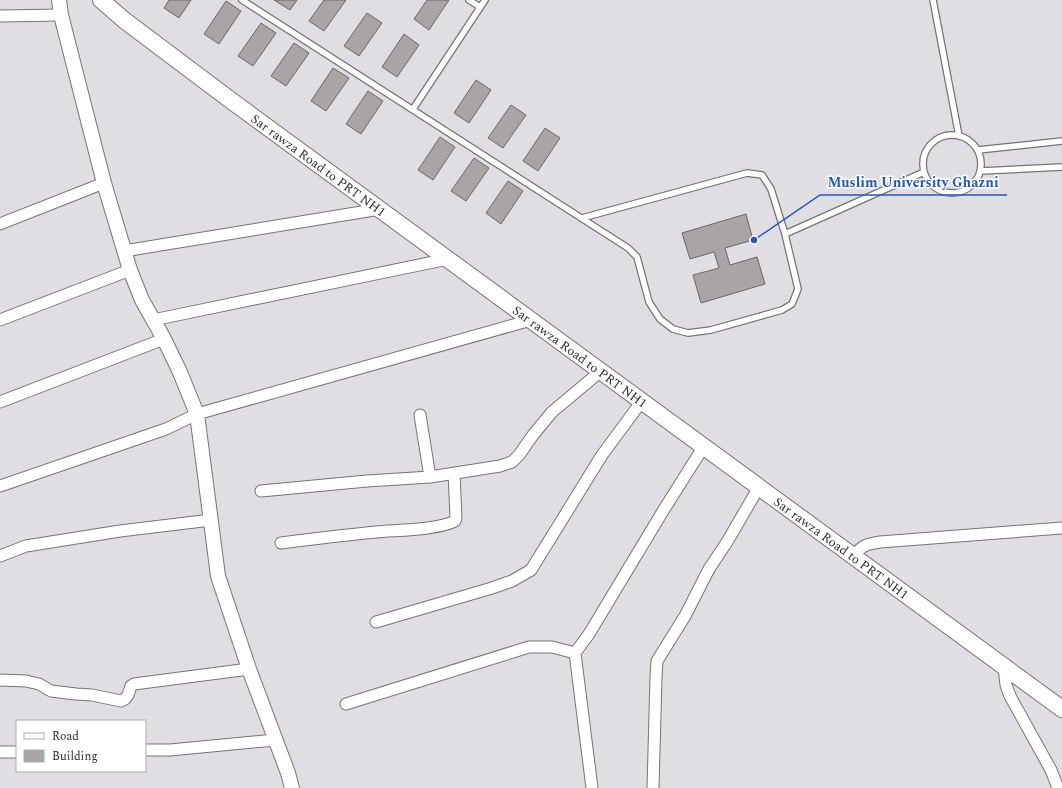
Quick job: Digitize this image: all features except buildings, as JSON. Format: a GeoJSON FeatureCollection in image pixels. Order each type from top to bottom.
{"type":"FeatureCollection","features":[{"type":"Feature","properties":{"kind":"main road","name":"Sar rawza Road to PRT NH1"},"geometry":{"type":"LineString","coordinates":[[101,0],[124,20],[186,67],[1062,709]]}},
{"type":"Feature","properties":{"kind":"street"},"geometry":{"type":"LineString","coordinates":[[59,0],[61,15],[104,183],[130,270],[142,300],[179,370],[197,414],[218,576],[249,669],[292,788]]}},
{"type":"Feature","properties":{"kind":"street"},"geometry":{"type":"LineString","coordinates":[[0,16],[61,15]]}},
{"type":"Feature","properties":{"kind":"street"},"geometry":{"type":"LineString","coordinates":[[0,224],[104,183]]}},
{"type":"Feature","properties":{"kind":"street"},"geometry":{"type":"LineString","coordinates":[[124,251],[380,209]]}},
{"type":"Feature","properties":{"kind":"street"},"geometry":{"type":"LineString","coordinates":[[153,320],[448,259]]}},
{"type":"Feature","properties":{"kind":"street"},"geometry":{"type":"LineString","coordinates":[[0,320],[130,270]]}},
{"type":"Feature","properties":{"kind":"street"},"geometry":{"type":"LineString","coordinates":[[0,486],[166,429],[197,414],[531,320]]}},
{"type":"Feature","properties":{"kind":"street"},"geometry":{"type":"LineString","coordinates":[[0,402],[164,340]]}},
{"type":"Feature","properties":{"kind":"street"},"geometry":{"type":"LineString","coordinates":[[261,491],[360,481],[430,477],[500,466],[512,462],[552,412],[601,371]]}},
{"type":"Feature","properties":{"kind":"street"},"geometry":{"type":"LineString","coordinates":[[376,622],[505,583],[523,576],[531,570],[602,455],[642,401]]}},
{"type":"Feature","properties":{"kind":"street"},"geometry":{"type":"LineString","coordinates":[[420,415],[430,477]]}},
{"type":"Feature","properties":{"kind":"street"},"geometry":{"type":"LineString","coordinates":[[592,788],[575,653],[589,634],[704,446]]}},
{"type":"Feature","properties":{"kind":"street"},"geometry":{"type":"LineString","coordinates":[[282,542],[451,524],[456,518],[454,473]]}},
{"type":"Feature","properties":{"kind":"street"},"geometry":{"type":"LineString","coordinates":[[654,788],[656,677],[658,661],[685,616],[709,569],[727,542],[759,487]]}},
{"type":"Feature","properties":{"kind":"street"},"geometry":{"type":"LineString","coordinates":[[0,556],[26,546],[120,531],[211,520]]}},
{"type":"Feature","properties":{"kind":"street"},"geometry":{"type":"LineString","coordinates":[[854,556],[866,544],[880,542],[1062,528]]}},
{"type":"Feature","properties":{"kind":"street"},"geometry":{"type":"LineString","coordinates":[[346,704],[529,647],[552,647],[575,653]]}},
{"type":"Feature","properties":{"kind":"street"},"geometry":{"type":"LineString","coordinates":[[1004,667],[1006,686],[1010,696],[1051,770],[1058,788]]}},
{"type":"Feature","properties":{"kind":"street"},"geometry":{"type":"LineString","coordinates":[[0,680],[26,681],[39,684],[51,691],[92,695],[120,701],[128,696],[131,686],[134,684],[249,669]]}},
{"type":"Feature","properties":{"kind":"street"},"geometry":{"type":"LineString","coordinates":[[146,750],[170,750],[275,740]]}},
{"type":"Feature","properties":{"kind":"street"},"geometry":{"type":"LineString","coordinates":[[0,752],[16,752]]}},
{"type":"Feature","properties":{"kind":"lane"},"geometry":{"type":"LineString","coordinates":[[242,0],[628,248],[637,257],[649,302],[660,319],[674,329],[688,333],[711,330],[782,310],[792,304],[798,289],[785,234],[771,189],[762,175],[747,173],[582,218]]}},
{"type":"Feature","properties":{"kind":"lane"},"geometry":{"type":"LineString","coordinates":[[469,0],[480,7]]}},
{"type":"Feature","properties":{"kind":"lane"},"geometry":{"type":"LineString","coordinates":[[412,110],[485,0]]}},
{"type":"Feature","properties":{"kind":"lane"},"geometry":{"type":"LineString","coordinates":[[933,0],[959,136]]}},
{"type":"Feature","properties":{"kind":"lane"},"geometry":{"type":"LineString","coordinates":[[959,136],[967,139],[978,150],[981,162],[981,171],[971,186],[963,191],[954,193],[944,192],[935,188],[928,181],[924,172],[923,162],[926,152],[932,144],[940,138],[959,136]]}},
{"type":"Feature","properties":{"kind":"lane"},"geometry":{"type":"LineString","coordinates":[[978,150],[1062,141]]}},
{"type":"Feature","properties":{"kind":"lane"},"geometry":{"type":"LineString","coordinates":[[981,171],[1062,167]]}},
{"type":"Feature","properties":{"kind":"lane"},"geometry":{"type":"LineString","coordinates":[[785,234],[924,172]]}},
{"type":"Feature","properties":{"kind":"place","name":"Muslim University Ghazni"},"geometry":{"type":"Point","coordinates":[754,240]}}]}
